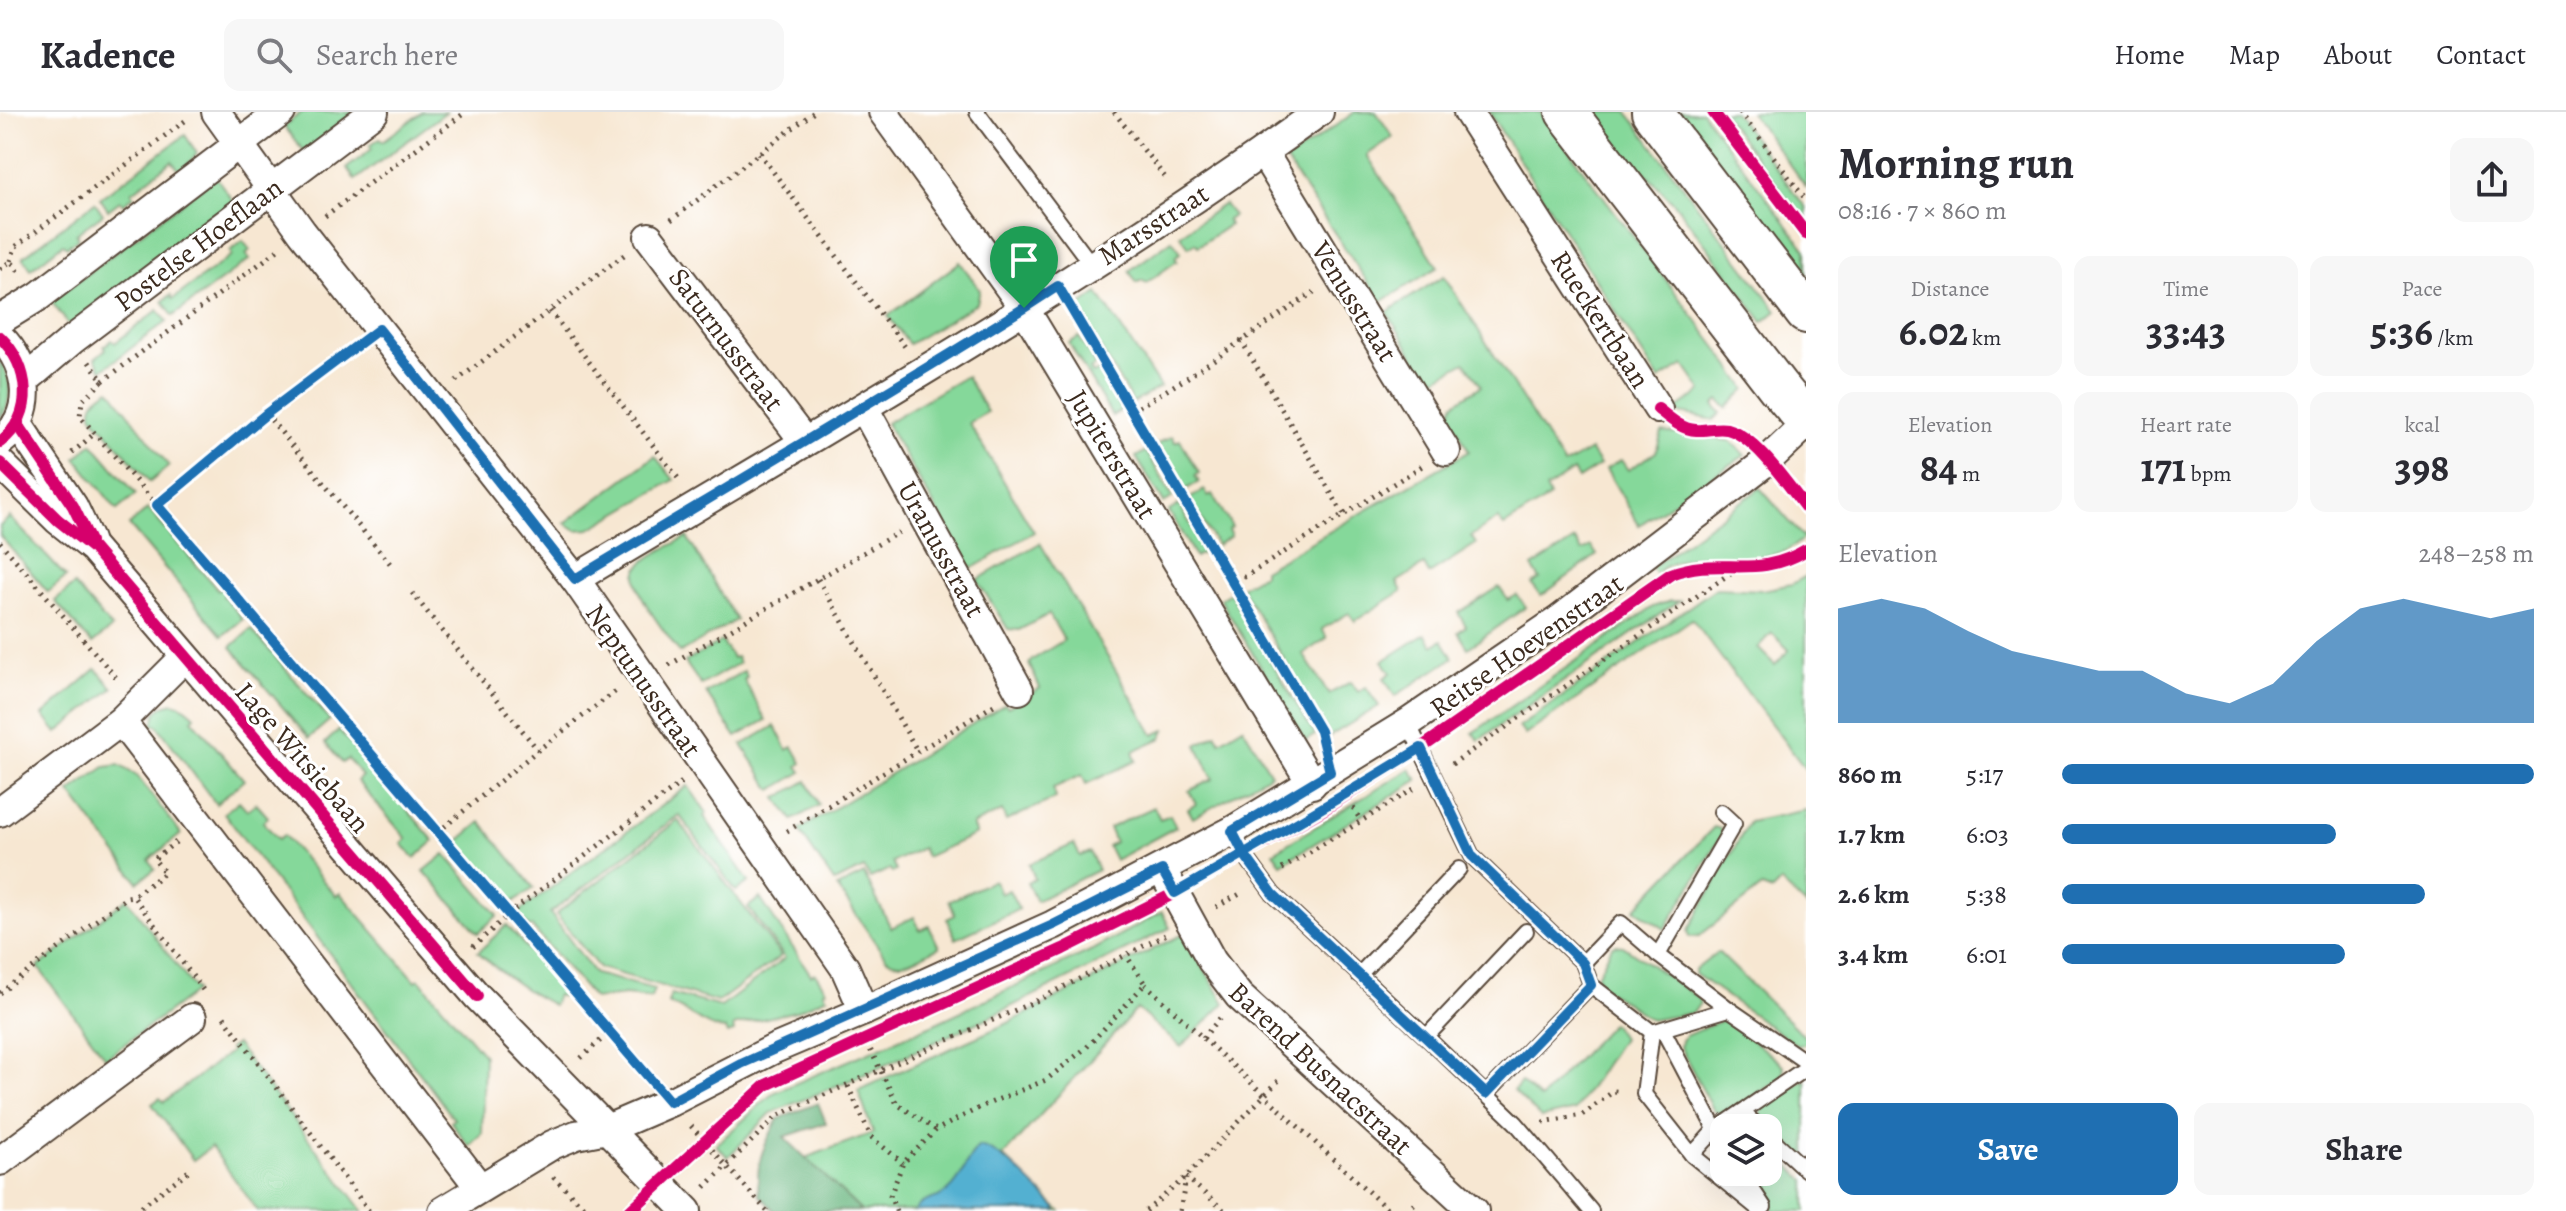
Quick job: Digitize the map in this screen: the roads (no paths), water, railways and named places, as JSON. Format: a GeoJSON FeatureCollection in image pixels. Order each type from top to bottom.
{"type":"FeatureCollection","features":[{"type":"Feature","properties":{"kind":"main road"},"geometry":{"type":"LineString","coordinates":[[1566,112],[1806,422]]}},
{"type":"Feature","properties":{"kind":"main road"},"geometry":{"type":"LineString","coordinates":[[1652,112],[1806,313]]}},
{"type":"Feature","properties":{"kind":"street"},"geometry":{"type":"LineString","coordinates":[[216,112],[270,189]]}},
{"type":"Feature","properties":{"kind":"street","name":"Postelse Hoeflaan"},"geometry":{"type":"LineString","coordinates":[[0,320],[39,296],[281,112]]}},
{"type":"Feature","properties":{"kind":"street","name":"Postelse Hoeflaan"},"geometry":{"type":"LineString","coordinates":[[25,380],[72,340],[374,112]]}},
{"type":"Feature","properties":{"kind":"street","name":"Jupiterstraat"},"geometry":{"type":"LineString","coordinates":[[883,112],[1024,308],[1204,604],[1323,788]]}},
{"type":"Feature","properties":{"kind":"street","name":"Marsstraat"},"geometry":{"type":"LineString","coordinates":[[575,579],[864,408],[1024,308],[1319,112]]}},
{"type":"Feature","properties":{"kind":"street","name":"Rueckertbaan"},"geometry":{"type":"LineString","coordinates":[[1468,112],[1658,409]]}},
{"type":"Feature","properties":{"kind":"street","name":"Venusstraat"},"geometry":{"type":"LineString","coordinates":[[1263,152],[1446,451]]}},
{"type":"Feature","properties":{"kind":"street","name":"Neptunusstraat"},"geometry":{"type":"LineString","coordinates":[[270,189],[575,579],[845,968],[869,1029]]}},
{"type":"Feature","properties":{"kind":"street","name":"Saturnusstraat"},"geometry":{"type":"LineString","coordinates":[[649,237],[804,441]]}},
{"type":"Feature","properties":{"kind":"street"},"geometry":{"type":"LineString","coordinates":[[0,337],[19,360],[25,380],[25,399],[8,433]]}},
{"type":"Feature","properties":{"kind":"street","name":"Uranusstraat"},"geometry":{"type":"LineString","coordinates":[[864,408],[1019,690]]}},
{"type":"Feature","properties":{"kind":"street","name":"Reitse Hoevenstraat"},"geometry":{"type":"LineString","coordinates":[[443,1211],[532,1157],[576,1135],[607,1129],[670,1102],[752,1059],[869,1029],[1053,925],[1232,831],[1323,788],[1408,723],[1559,620],[1767,461],[1806,422]]}},
{"type":"Feature","properties":{"kind":"street","name":"Lage Witsiebaan"},"geometry":{"type":"LineString","coordinates":[[8,433],[73,506],[93,548]]}},
{"type":"Feature","properties":{"kind":"street","name":"Lage Witsiebaan"},"geometry":{"type":"LineString","coordinates":[[0,463],[58,520],[93,548],[477,996],[687,1211]]}},
{"type":"Feature","properties":{"kind":"street"},"geometry":{"type":"LineString","coordinates":[[0,812],[129,712],[185,657]]}},
{"type":"Feature","properties":{"kind":"street"},"geometry":{"type":"LineString","coordinates":[[129,712],[200,825],[480,1188]]}},
{"type":"Feature","properties":{"kind":"street","name":"Barend Busnacstraat"},"geometry":{"type":"LineString","coordinates":[[1162,870],[1212,961],[1239,996],[1474,1211]]}},
{"type":"Feature","properties":{"kind":"street"},"geometry":{"type":"LineString","coordinates":[[0,1161],[192,1018]]}},
{"type":"Feature","properties":{"kind":"lane"},"geometry":{"type":"LineString","coordinates":[[977,112],[1091,264]]}},
{"type":"Feature","properties":{"kind":"lane"},"geometry":{"type":"LineString","coordinates":[[1408,723],[1472,856],[1583,963],[1591,985],[1658,1031],[1710,1124]]}},
{"type":"Feature","properties":{"kind":"lane"},"geometry":{"type":"LineString","coordinates":[[1658,955],[1734,824],[1721,812]]}},
{"type":"Feature","properties":{"kind":"lane"},"geometry":{"type":"LineString","coordinates":[[1232,831],[1244,854],[1273,894],[1526,1133],[1591,1211]]}},
{"type":"Feature","properties":{"kind":"lane"},"geometry":{"type":"LineString","coordinates":[[1359,975],[1459,869]]}},
{"type":"Feature","properties":{"kind":"lane"},"geometry":{"type":"LineString","coordinates":[[1583,963],[1621,923],[1658,955],[1806,1065],[1739,1114]]}},
{"type":"Feature","properties":{"kind":"lane"},"geometry":{"type":"LineString","coordinates":[[1426,1037],[1526,931]]}},
{"type":"Feature","properties":{"kind":"lane"},"geometry":{"type":"LineString","coordinates":[[1486,1094],[1591,985]]}},
{"type":"Feature","properties":{"kind":"lane"},"geometry":{"type":"LineString","coordinates":[[1658,1031],[1729,1009]]}},
{"type":"Feature","properties":{"kind":"lane"},"geometry":{"type":"LineString","coordinates":[[1658,1031],[1644,1094],[1692,1155],[1764,1211]]}},
{"type":"Feature","properties":{"kind":"lane"},"geometry":{"type":"LineString","coordinates":[[1692,1155],[1710,1135]]}},
{"type":"Feature","properties":{"kind":"lane"},"geometry":{"type":"LineString","coordinates":[[1782,1148],[1806,1170]]}},
{"type":"Feature","properties":{"kind":"lane"},"geometry":{"type":"LineString","coordinates":[[1749,1186],[1764,1211]]}},
{"type":"Feature","properties":{"kind":"water"},"geometry":{"type":"Polygon","coordinates":[[[979,1146],[1010,1163],[1056,1211],[915,1211],[923,1203],[953,1187],[979,1146]]]}}]}
